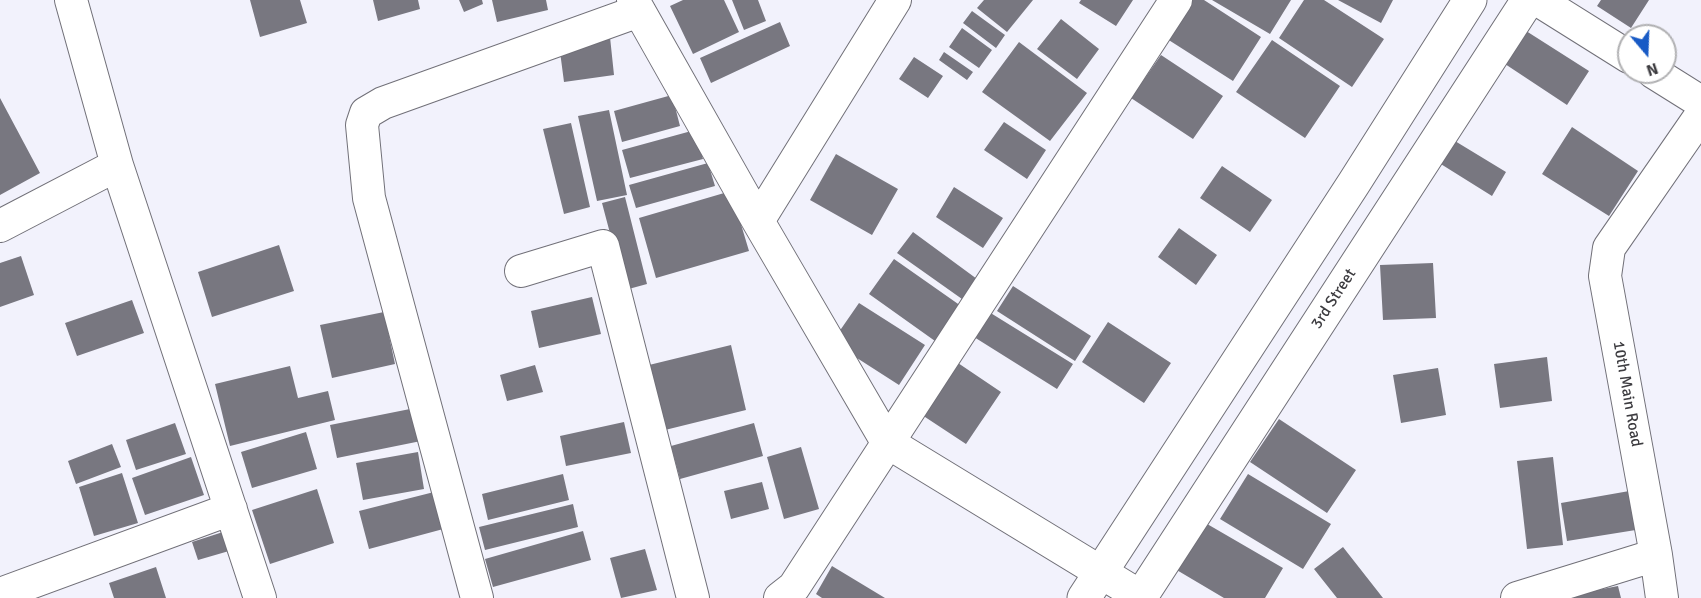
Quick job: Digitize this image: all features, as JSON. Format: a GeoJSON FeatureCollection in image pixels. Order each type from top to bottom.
{"type":"FeatureCollection","features":[{"type":"Feature","properties":{"kind":"street"},"geometry":{"type":"LineString","coordinates":[[71,0],[117,165],[260,598]]}},
{"type":"Feature","properties":{"kind":"street"},"geometry":{"type":"LineString","coordinates":[[780,598],[794,587],[1176,0]]}},
{"type":"Feature","properties":{"kind":"street"},"geometry":{"type":"LineString","coordinates":[[1092,585],[1354,183],[1470,0]]}},
{"type":"Feature","properties":{"kind":"street","name":"3rd Street"},"geometry":{"type":"LineString","coordinates":[[1142,598],[1528,0]]}},
{"type":"Feature","properties":{"kind":"street"},"geometry":{"type":"LineString","coordinates":[[1538,0],[1617,49]]}},
{"type":"Feature","properties":{"kind":"street"},"geometry":{"type":"LineString","coordinates":[[477,598],[369,198],[362,125],[366,113],[383,103],[636,6],[887,442],[1092,585],[1142,598]]}},
{"type":"Feature","properties":{"kind":"street"},"geometry":{"type":"LineString","coordinates":[[758,221],[884,7]]}},
{"type":"Feature","properties":{"kind":"street"},"geometry":{"type":"LineString","coordinates":[[1672,84],[1701,102]]}},
{"type":"Feature","properties":{"kind":"street","name":"10th Main Road"},"geometry":{"type":"LineString","coordinates":[[1662,598],[1605,276],[1609,248],[1701,115]]}},
{"type":"Feature","properties":{"kind":"street"},"geometry":{"type":"LineString","coordinates":[[0,226],[117,165]]}},
{"type":"Feature","properties":{"kind":"street"},"geometry":{"type":"LineString","coordinates":[[521,271],[603,246],[693,598]]}},
{"type":"Feature","properties":{"kind":"street"},"geometry":{"type":"LineString","coordinates":[[0,594],[231,509]]}},
{"type":"Feature","properties":{"kind":"street"},"geometry":{"type":"LineString","coordinates":[[1517,598],[1656,555]]}},
{"type":"Feature","properties":{"kind":"building"},"geometry":{"type":"Polygon","coordinates":[[[250,0],[300,0],[307,23],[260,37],[250,0]]]}},
{"type":"Feature","properties":{"kind":"building"},"geometry":{"type":"Polygon","coordinates":[[[373,0],[418,0],[420,9],[378,21],[373,0]]]}},
{"type":"Feature","properties":{"kind":"building"},"geometry":{"type":"Polygon","coordinates":[[[459,0],[482,0],[483,4],[464,12],[459,0]]]}},
{"type":"Feature","properties":{"kind":"building"},"geometry":{"type":"Polygon","coordinates":[[[492,0],[546,0],[548,10],[497,22],[492,0]]]}},
{"type":"Feature","properties":{"kind":"building"},"geometry":{"type":"Polygon","coordinates":[[[683,0],[724,0],[739,32],[693,54],[670,6],[683,0]]]}},
{"type":"Feature","properties":{"kind":"building"},"geometry":{"type":"Polygon","coordinates":[[[732,0],[758,0],[766,21],[744,30],[732,0]]]}},
{"type":"Feature","properties":{"kind":"building"},"geometry":{"type":"Polygon","coordinates":[[[984,0],[1033,0],[1007,32],[977,8],[984,0]]]}},
{"type":"Feature","properties":{"kind":"building"},"geometry":{"type":"Polygon","coordinates":[[[1081,0],[1133,0],[1116,26],[1079,3],[1081,0]]]}},
{"type":"Feature","properties":{"kind":"building"},"geometry":{"type":"Polygon","coordinates":[[[1188,0],[1204,0],[1261,37],[1233,81],[1164,37],[1188,0]]]}},
{"type":"Feature","properties":{"kind":"building"},"geometry":{"type":"Polygon","coordinates":[[[1212,0],[1291,0],[1270,34],[1212,0]]]}},
{"type":"Feature","properties":{"kind":"building"},"geometry":{"type":"Polygon","coordinates":[[[1304,0],[1324,0],[1384,39],[1352,87],[1279,38],[1304,0]]]}},
{"type":"Feature","properties":{"kind":"building"},"geometry":{"type":"Polygon","coordinates":[[[1338,0],[1393,0],[1381,23],[1338,0]]]}},
{"type":"Feature","properties":{"kind":"building"},"geometry":{"type":"Polygon","coordinates":[[[1601,0],[1649,0],[1634,24],[1625,24],[1597,6],[1601,0]]]}},
{"type":"Feature","properties":{"kind":"building"},"geometry":{"type":"Polygon","coordinates":[[[972,11],[1005,35],[996,48],[963,23],[972,11]]]}},
{"type":"Feature","properties":{"kind":"building"},"geometry":{"type":"Polygon","coordinates":[[[1061,19],[1099,49],[1077,79],[1037,49],[1061,19]]]}},
{"type":"Feature","properties":{"kind":"building"},"geometry":{"type":"Polygon","coordinates":[[[780,22],[790,46],[711,83],[700,58],[780,22]]]}},
{"type":"Feature","properties":{"kind":"building"},"geometry":{"type":"Polygon","coordinates":[[[962,28],[992,50],[979,68],[949,47],[962,28]]]}},
{"type":"Feature","properties":{"kind":"building"},"geometry":{"type":"Polygon","coordinates":[[[1523,29],[1589,71],[1567,105],[1502,62],[1523,29]]]}},
{"type":"Feature","properties":{"kind":"building"},"geometry":{"type":"Polygon","coordinates":[[[610,37],[614,75],[564,82],[559,44],[610,37]]]}},
{"type":"Feature","properties":{"kind":"building"},"geometry":{"type":"Polygon","coordinates":[[[1272,40],[1340,86],[1305,138],[1236,92],[1272,40]]]}},
{"type":"Feature","properties":{"kind":"building"},"geometry":{"type":"Polygon","coordinates":[[[1019,42],[1087,93],[1050,141],[982,92],[1019,42]]]}},
{"type":"Feature","properties":{"kind":"building"},"geometry":{"type":"Polygon","coordinates":[[[944,52],[973,72],[967,80],[939,60],[944,52]]]}},
{"type":"Feature","properties":{"kind":"building"},"geometry":{"type":"Polygon","coordinates":[[[1161,55],[1223,96],[1193,139],[1131,98],[1161,55]]]}},
{"type":"Feature","properties":{"kind":"building"},"geometry":{"type":"Polygon","coordinates":[[[914,57],[943,76],[928,98],[899,79],[914,57]]]}},
{"type":"Feature","properties":{"kind":"building"},"geometry":{"type":"Polygon","coordinates":[[[672,95],[680,126],[622,142],[614,111],[672,95]]]}},
{"type":"Feature","properties":{"kind":"building"},"geometry":{"type":"Polygon","coordinates":[[[0,98],[40,173],[0,195],[0,98]]]}},
{"type":"Feature","properties":{"kind":"building"},"geometry":{"type":"Polygon","coordinates":[[[609,110],[627,195],[597,201],[578,116],[609,110]]]}},
{"type":"Feature","properties":{"kind":"building"},"geometry":{"type":"Polygon","coordinates":[[[1004,122],[1046,150],[1027,179],[984,150],[1004,122]]]}},
{"type":"Feature","properties":{"kind":"building"},"geometry":{"type":"Polygon","coordinates":[[[571,123],[590,207],[564,214],[543,129],[571,123]]]}},
{"type":"Feature","properties":{"kind":"building"},"geometry":{"type":"Polygon","coordinates":[[[1572,127],[1638,171],[1609,216],[1542,174],[1572,127]]]}},
{"type":"Feature","properties":{"kind":"building"},"geometry":{"type":"Polygon","coordinates":[[[695,130],[703,159],[630,178],[622,150],[695,130]]]}},
{"type":"Feature","properties":{"kind":"building"},"geometry":{"type":"Polygon","coordinates":[[[1450,138],[1506,172],[1492,196],[1436,161],[1450,138]]]}},
{"type":"Feature","properties":{"kind":"building"},"geometry":{"type":"Polygon","coordinates":[[[836,154],[898,189],[872,235],[810,200],[836,154]]]}},
{"type":"Feature","properties":{"kind":"building"},"geometry":{"type":"Polygon","coordinates":[[[708,163],[715,186],[636,208],[629,185],[708,163]]]}},
{"type":"Feature","properties":{"kind":"building"},"geometry":{"type":"Polygon","coordinates":[[[1222,166],[1272,200],[1250,232],[1200,198],[1222,166]]]}},
{"type":"Feature","properties":{"kind":"building"},"geometry":{"type":"Polygon","coordinates":[[[954,187],[1003,218],[983,248],[936,217],[954,187]]]}},
{"type":"Feature","properties":{"kind":"building"},"geometry":{"type":"Polygon","coordinates":[[[731,191],[749,251],[656,278],[639,218],[731,191]]]}},
{"type":"Feature","properties":{"kind":"building"},"geometry":{"type":"Polygon","coordinates":[[[625,197],[647,284],[625,290],[602,203],[625,197]]]}},
{"type":"Feature","properties":{"kind":"building"},"geometry":{"type":"Polygon","coordinates":[[[1179,228],[1217,255],[1196,285],[1158,257],[1179,228]]]}},
{"type":"Feature","properties":{"kind":"building"},"geometry":{"type":"Polygon","coordinates":[[[913,232],[977,279],[962,299],[897,253],[913,232]]]}},
{"type":"Feature","properties":{"kind":"building"},"geometry":{"type":"Polygon","coordinates":[[[279,245],[294,291],[212,317],[198,272],[279,245]]]}},
{"type":"Feature","properties":{"kind":"building"},"geometry":{"type":"Polygon","coordinates":[[[21,256],[34,295],[0,307],[0,263],[21,256]]]}},
{"type":"Feature","properties":{"kind":"building"},"geometry":{"type":"Polygon","coordinates":[[[894,259],[961,306],[935,341],[869,294],[894,259]]]}},
{"type":"Feature","properties":{"kind":"building"},"geometry":{"type":"Polygon","coordinates":[[[1433,263],[1436,318],[1383,320],[1380,265],[1433,263]]]}},
{"type":"Feature","properties":{"kind":"building"},"geometry":{"type":"Polygon","coordinates":[[[1013,286],[1091,336],[1075,361],[997,311],[1013,286]]]}},
{"type":"Feature","properties":{"kind":"building"},"geometry":{"type":"Polygon","coordinates":[[[592,297],[601,334],[539,348],[531,311],[592,297]]]}},
{"type":"Feature","properties":{"kind":"building"},"geometry":{"type":"Polygon","coordinates":[[[132,300],[144,333],[77,356],[65,323],[132,300]]]}},
{"type":"Feature","properties":{"kind":"building"},"geometry":{"type":"Polygon","coordinates":[[[859,303],[925,345],[899,385],[832,342],[859,303]]]}},
{"type":"Feature","properties":{"kind":"building"},"geometry":{"type":"Polygon","coordinates":[[[384,312],[395,364],[332,378],[320,325],[384,312]]]}},
{"type":"Feature","properties":{"kind":"building"},"geometry":{"type":"Polygon","coordinates":[[[989,312],[1073,364],[1057,389],[974,337],[989,312]]]}},
{"type":"Feature","properties":{"kind":"building"},"geometry":{"type":"Polygon","coordinates":[[[1108,322],[1171,363],[1144,403],[1082,362],[1108,322]]]}},
{"type":"Feature","properties":{"kind":"building"},"geometry":{"type":"Polygon","coordinates":[[[731,345],[746,410],[665,430],[649,365],[731,345]]]}},
{"type":"Feature","properties":{"kind":"building"},"geometry":{"type":"Polygon","coordinates":[[[1547,357],[1552,401],[1500,408],[1494,364],[1547,357]]]}},
{"type":"Feature","properties":{"kind":"building"},"geometry":{"type":"Polygon","coordinates":[[[958,363],[1001,392],[966,444],[922,415],[958,363]]]}},
{"type":"Feature","properties":{"kind":"building"},"geometry":{"type":"Polygon","coordinates":[[[535,365],[543,392],[507,401],[500,375],[535,365]]]}},
{"type":"Feature","properties":{"kind":"building"},"geometry":{"type":"Polygon","coordinates":[[[290,366],[298,398],[328,391],[335,420],[230,446],[215,384],[290,366]]]}},
{"type":"Feature","properties":{"kind":"building"},"geometry":{"type":"Polygon","coordinates":[[[1438,368],[1446,415],[1401,423],[1393,375],[1438,368]]]}},
{"type":"Feature","properties":{"kind":"building"},"geometry":{"type":"Polygon","coordinates":[[[415,408],[421,441],[337,458],[330,425],[415,408]]]}},
{"type":"Feature","properties":{"kind":"building"},"geometry":{"type":"Polygon","coordinates":[[[1279,419],[1356,470],[1327,513],[1250,462],[1279,419]]]}},
{"type":"Feature","properties":{"kind":"building"},"geometry":{"type":"Polygon","coordinates":[[[624,422],[631,453],[566,466],[560,436],[624,422]]]}},
{"type":"Feature","properties":{"kind":"building"},"geometry":{"type":"Polygon","coordinates":[[[175,423],[186,454],[136,470],[126,440],[175,423]]]}},
{"type":"Feature","properties":{"kind":"building"},"geometry":{"type":"Polygon","coordinates":[[[754,423],[763,456],[680,479],[671,446],[754,423]]]}},
{"type":"Feature","properties":{"kind":"building"},"geometry":{"type":"Polygon","coordinates":[[[306,432],[317,469],[252,488],[241,452],[306,432]]]}},
{"type":"Feature","properties":{"kind":"building"},"geometry":{"type":"Polygon","coordinates":[[[112,444],[121,467],[76,484],[68,461],[112,444]]]}},
{"type":"Feature","properties":{"kind":"building"},"geometry":{"type":"Polygon","coordinates":[[[801,447],[819,509],[784,519],[767,457],[801,447]]]}},
{"type":"Feature","properties":{"kind":"building"},"geometry":{"type":"Polygon","coordinates":[[[418,452],[424,489],[363,500],[356,463],[418,452]]]}},
{"type":"Feature","properties":{"kind":"building"},"geometry":{"type":"Polygon","coordinates":[[[191,457],[204,495],[145,515],[132,478],[191,457]]]}},
{"type":"Feature","properties":{"kind":"building"},"geometry":{"type":"Polygon","coordinates":[[[1553,457],[1563,545],[1527,549],[1517,461],[1553,457]]]}},
{"type":"Feature","properties":{"kind":"building"},"geometry":{"type":"Polygon","coordinates":[[[122,473],[138,523],[94,536],[79,487],[122,473]]]}},
{"type":"Feature","properties":{"kind":"building"},"geometry":{"type":"Polygon","coordinates":[[[563,474],[569,500],[488,520],[482,494],[563,474]]]}},
{"type":"Feature","properties":{"kind":"building"},"geometry":{"type":"Polygon","coordinates":[[[1248,474],[1331,524],[1303,569],[1220,519],[1248,474]]]}},
{"type":"Feature","properties":{"kind":"building"},"geometry":{"type":"Polygon","coordinates":[[[762,482],[769,509],[731,519],[724,491],[762,482]]]}},
{"type":"Feature","properties":{"kind":"building"},"geometry":{"type":"Polygon","coordinates":[[[317,489],[334,543],[270,564],[252,510],[317,489]]]}},
{"type":"Feature","properties":{"kind":"building"},"geometry":{"type":"Polygon","coordinates":[[[1635,490],[1642,529],[1567,541],[1561,503],[1635,490]]]}},
{"type":"Feature","properties":{"kind":"building"},"geometry":{"type":"Polygon","coordinates":[[[438,491],[447,528],[369,549],[359,511],[438,491]]]}},
{"type":"Feature","properties":{"kind":"building"},"geometry":{"type":"Polygon","coordinates":[[[573,504],[578,527],[485,550],[479,527],[573,504]]]}},
{"type":"Feature","properties":{"kind":"building"},"geometry":{"type":"Polygon","coordinates":[[[1202,521],[1283,568],[1265,598],[1224,598],[1175,569],[1202,521]]]}},
{"type":"Feature","properties":{"kind":"building"},"geometry":{"type":"Polygon","coordinates":[[[583,531],[591,560],[493,587],[485,559],[583,531]]]}},
{"type":"Feature","properties":{"kind":"building"},"geometry":{"type":"Polygon","coordinates":[[[223,532],[229,551],[198,560],[192,542],[223,532]]]}},
{"type":"Feature","properties":{"kind":"building"},"geometry":{"type":"Polygon","coordinates":[[[1343,547],[1383,598],[1337,598],[1314,569],[1343,547]]]}},
{"type":"Feature","properties":{"kind":"building"},"geometry":{"type":"Polygon","coordinates":[[[645,549],[657,590],[621,598],[610,558],[645,549]]]}},
{"type":"Feature","properties":{"kind":"building"},"geometry":{"type":"Polygon","coordinates":[[[832,566],[885,598],[822,598],[816,594],[832,566]]]}},
{"type":"Feature","properties":{"kind":"building"},"geometry":{"type":"Polygon","coordinates":[[[156,567],[166,598],[114,598],[109,583],[156,567]]]}},
{"type":"Feature","properties":{"kind":"building"},"geometry":{"type":"Polygon","coordinates":[[[1618,586],[1621,598],[1567,598],[1566,596],[1618,586]]]}}]}
